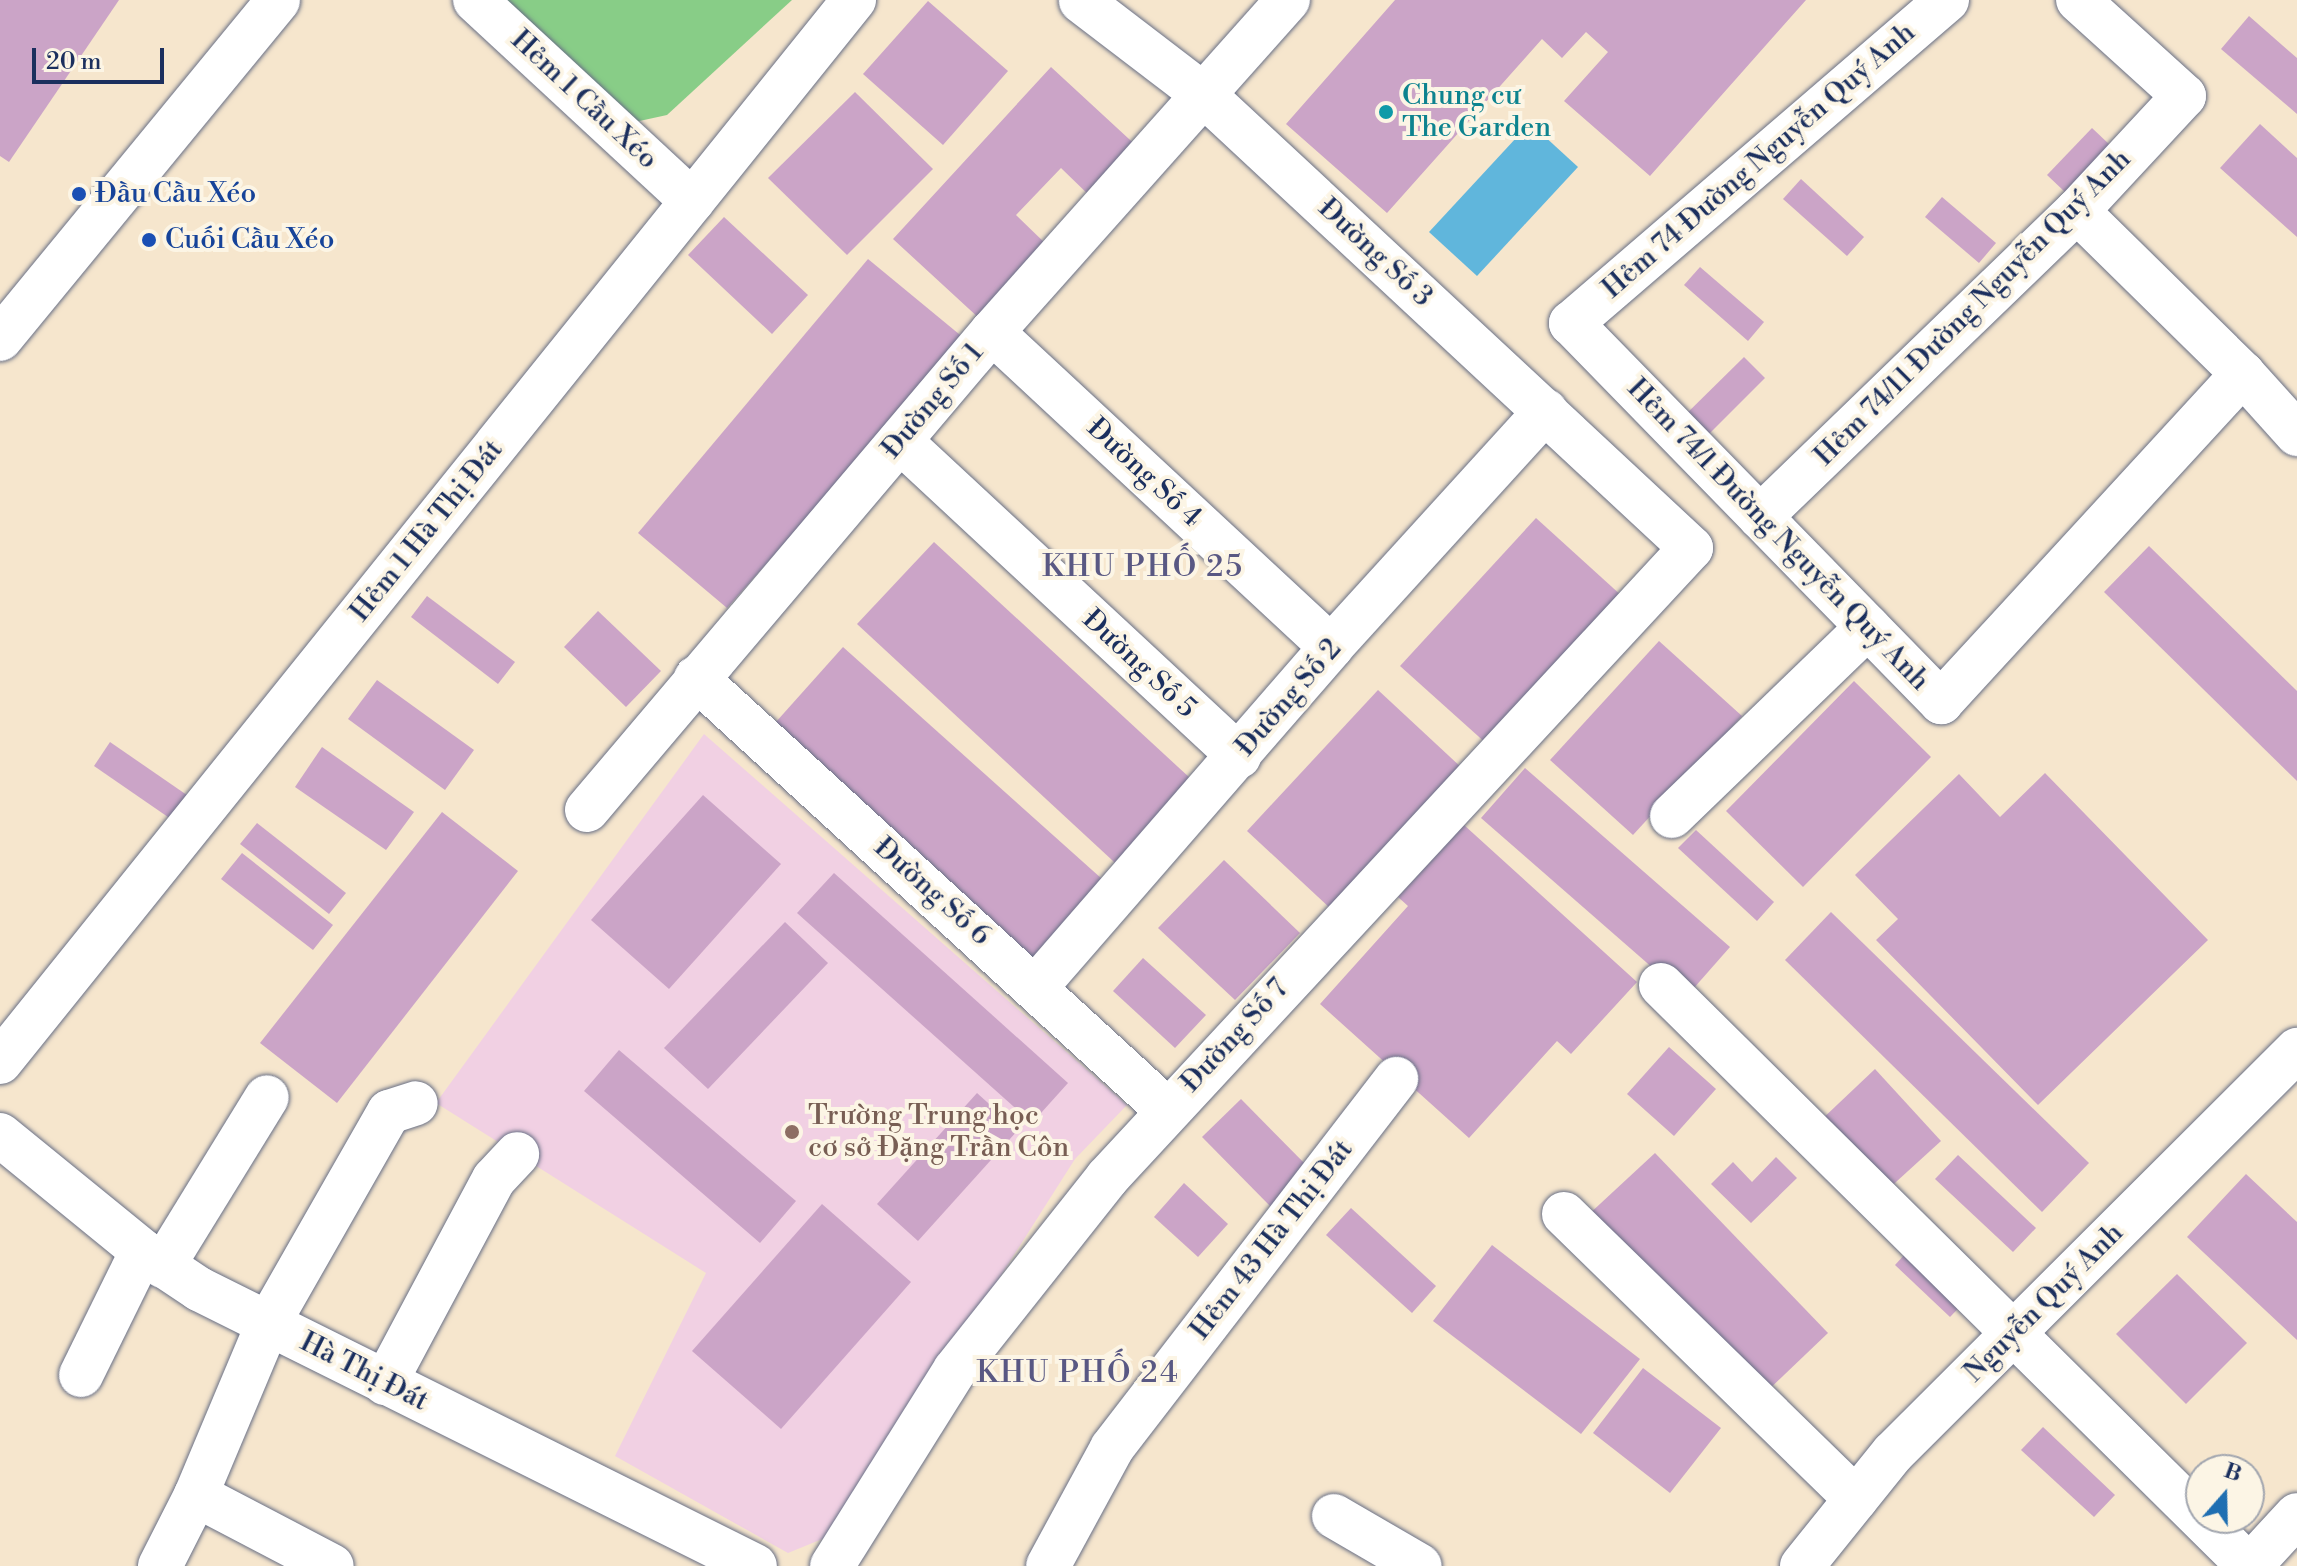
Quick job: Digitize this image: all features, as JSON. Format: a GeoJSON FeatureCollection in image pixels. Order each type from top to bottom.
{"type":"FeatureCollection","features":[{"type":"Feature","properties":{"kind":"street"},"geometry":{"type":"LineString","coordinates":[[0,339],[278,0]]}},
{"type":"Feature","properties":{"kind":"street","name":"Hẻm 1 Cầu Xéo"},"geometry":{"type":"LineString","coordinates":[[475,0],[692,201]]}},
{"type":"Feature","properties":{"kind":"street","name":"Hẻm 1 Hà Thị Đát"},"geometry":{"type":"LineString","coordinates":[[0,1062],[854,0]]}},
{"type":"Feature","properties":{"kind":"street","name":"Hẻm 74 Đường Nguyễn Quý Anh"},"geometry":{"type":"LineString","coordinates":[[1571,323],[1947,0]]}},
{"type":"Feature","properties":{"kind":"street","name":"Hẻm 74/11 Đường Nguyễn Quý Anh"},"geometry":{"type":"LineString","coordinates":[[1760,517],[2077,211],[2184,96],[2078,0]]}},
{"type":"Feature","properties":{"kind":"street","name":"Đường Số 3"},"geometry":{"type":"LineString","coordinates":[[1081,1],[1204,95],[1691,548]]}},
{"type":"Feature","properties":{"kind":"street","name":"Đường Số 1"},"geometry":{"type":"LineString","coordinates":[[587,810],[992,332],[1204,95],[1268,7]]}},
{"type":"Feature","properties":{"kind":"street"},"geometry":{"type":"LineString","coordinates":[[2077,211],[2243,374],[2297,434]]}},
{"type":"Feature","properties":{"kind":"street","name":"Hẻm 74/1 Đường Nguyễn Quý Anh"},"geometry":{"type":"LineString","coordinates":[[1571,323],[1941,702],[2243,374]]}},
{"type":"Feature","properties":{"kind":"street","name":"Đường Số 4"},"geometry":{"type":"LineString","coordinates":[[992,332],[1331,647]]}},
{"type":"Feature","properties":{"kind":"street","name":"Đường Số 2"},"geometry":{"type":"LineString","coordinates":[[1035,988],[1331,647],[1546,411]]}},
{"type":"Feature","properties":{"kind":"street","name":"Đường Số 5"},"geometry":{"type":"LineString","coordinates":[[900,441],[1239,756]]}},
{"type":"Feature","properties":{"kind":"street","name":"Đường Số 7"},"geometry":{"type":"LineString","coordinates":[[832,1566],[955,1370],[1166,1109],[1691,548]]}},
{"type":"Feature","properties":{"kind":"street"},"geometry":{"type":"LineString","coordinates":[[1672,816],[1868,627]]}},
{"type":"Feature","properties":{"kind":"street","name":"Đường Số 6"},"geometry":{"type":"LineString","coordinates":[[696,678],[1166,1109]]}},
{"type":"Feature","properties":{"kind":"street"},"geometry":{"type":"LineString","coordinates":[[1661,985],[2249,1566],[2297,1515]]}},
{"type":"Feature","properties":{"kind":"street","name":"Nguyễn Quý Anh"},"geometry":{"type":"LineString","coordinates":[[1802,1566],[1893,1453],[2297,1050]]}},
{"type":"Feature","properties":{"kind":"street","name":"Hẻm 43 Hà Thị Đát"},"geometry":{"type":"LineString","coordinates":[[1048,1566],[1112,1448],[1396,1079]]}},
{"type":"Feature","properties":{"kind":"street"},"geometry":{"type":"LineString","coordinates":[[81,1375],[153,1258],[267,1097]]}},
{"type":"Feature","properties":{"kind":"street"},"geometry":{"type":"LineString","coordinates":[[160,1566],[196,1495],[268,1324],[389,1112],[416,1103]]}},
{"type":"Feature","properties":{"kind":"street","name":"Hà Thị Đát"},"geometry":{"type":"LineString","coordinates":[[0,1135],[153,1258],[268,1324],[711,1556],[755,1566]]}},
{"type":"Feature","properties":{"kind":"street"},"geometry":{"type":"LineString","coordinates":[[385,1383],[494,1179],[517,1154]]}},
{"type":"Feature","properties":{"kind":"street"},"geometry":{"type":"LineString","coordinates":[[1564,1214],[1856,1499]]}},
{"type":"Feature","properties":{"kind":"street"},"geometry":{"type":"LineString","coordinates":[[196,1495],[332,1566]]}},
{"type":"Feature","properties":{"kind":"street"},"geometry":{"type":"LineString","coordinates":[[1334,1516],[1420,1566]]}},
{"type":"Feature","properties":{"kind":"shaded area","name":"Trường Trung học cơ sở Đặng Trần Côn"},"geometry":{"type":"Polygon","coordinates":[[[704,734],[1127,1105],[1075,1159],[837,1533],[788,1553],[615,1456],[706,1273],[436,1103],[704,734]]]}},
{"type":"Feature","properties":{"kind":"green space"},"geometry":{"type":"Polygon","coordinates":[[[505,0],[792,0],[667,115],[621,125],[505,0]]]}},
{"type":"Feature","properties":{"kind":"water"},"geometry":{"type":"Polygon","coordinates":[[[1530,123],[1578,167],[1477,276],[1429,232],[1530,123]]]}},
{"type":"Feature","properties":{"kind":"building"},"geometry":{"type":"Polygon","coordinates":[[[0,0],[119,0],[9,162],[0,156],[0,0]]]}},
{"type":"Feature","properties":{"kind":"building","name":"Chung cư The Garden"},"geometry":{"type":"Polygon","coordinates":[[[1395,0],[1806,0],[1650,176],[1564,101],[1608,52],[1586,32],[1562,58],[1542,39],[1387,213],[1286,124],[1395,0]]]}},
{"type":"Feature","properties":{"kind":"building"},"geometry":{"type":"Polygon","coordinates":[[[928,1],[1008,71],[943,145],[863,74],[928,1]]]}},
{"type":"Feature","properties":{"kind":"building"},"geometry":{"type":"Polygon","coordinates":[[[2249,16],[2297,58],[2297,114],[2221,49],[2249,16]]]}},
{"type":"Feature","properties":{"kind":"building"},"geometry":{"type":"Polygon","coordinates":[[[1051,67],[1142,151],[1095,201],[1061,168],[1016,215],[1049,247],[981,320],[893,239],[1051,67]]]}},
{"type":"Feature","properties":{"kind":"building"},"geometry":{"type":"Polygon","coordinates":[[[855,92],[933,169],[847,255],[768,178],[855,92]]]}},
{"type":"Feature","properties":{"kind":"building"},"geometry":{"type":"Polygon","coordinates":[[[2260,124],[2297,158],[2297,237],[2220,168],[2260,124]]]}},
{"type":"Feature","properties":{"kind":"building"},"geometry":{"type":"Polygon","coordinates":[[[2092,128],[2110,145],[2065,192],[2047,175],[2092,128]]]}},
{"type":"Feature","properties":{"kind":"building"},"geometry":{"type":"Polygon","coordinates":[[[1801,179],[1864,237],[1847,256],[1783,199],[1801,179]]]}},
{"type":"Feature","properties":{"kind":"building"},"geometry":{"type":"Polygon","coordinates":[[[1942,197],[1996,243],[1979,263],[1925,217],[1942,197]]]}},
{"type":"Feature","properties":{"kind":"building"},"geometry":{"type":"Polygon","coordinates":[[[724,217],[808,295],[772,334],[688,255],[724,217]]]}},
{"type":"Feature","properties":{"kind":"building"},"geometry":{"type":"Polygon","coordinates":[[[868,259],[965,339],[727,608],[638,533],[868,259]]]}},
{"type":"Feature","properties":{"kind":"building"},"geometry":{"type":"Polygon","coordinates":[[[1700,267],[1764,322],[1748,341],[1684,285],[1700,267]]]}},
{"type":"Feature","properties":{"kind":"building"},"geometry":{"type":"Polygon","coordinates":[[[1744,357],[1765,378],[1699,444],[1677,423],[1744,357]]]}},
{"type":"Feature","properties":{"kind":"building"},"geometry":{"type":"Polygon","coordinates":[[[1536,518],[1623,597],[1488,745],[1400,666],[1536,518]]]}},
{"type":"Feature","properties":{"kind":"building"},"geometry":{"type":"Polygon","coordinates":[[[934,542],[1203,790],[1126,873],[857,624],[934,542]]]}},
{"type":"Feature","properties":{"kind":"building"},"geometry":{"type":"Polygon","coordinates":[[[2149,546],[2297,691],[2297,781],[2104,592],[2149,546]]]}},
{"type":"Feature","properties":{"kind":"building"},"geometry":{"type":"Polygon","coordinates":[[[427,596],[515,662],[498,684],[411,617],[427,596]]]}},
{"type":"Feature","properties":{"kind":"building"},"geometry":{"type":"Polygon","coordinates":[[[598,611],[661,671],[626,707],[564,647],[598,611]]]}},
{"type":"Feature","properties":{"kind":"building"},"geometry":{"type":"Polygon","coordinates":[[[1659,641],[1742,716],[1633,835],[1550,760],[1659,641]]]}},
{"type":"Feature","properties":{"kind":"building"},"geometry":{"type":"Polygon","coordinates":[[[843,647],[1111,887],[1035,972],[767,732],[843,647]]]}},
{"type":"Feature","properties":{"kind":"building"},"geometry":{"type":"Polygon","coordinates":[[[377,680],[474,750],[445,790],[348,719],[377,680]]]}},
{"type":"Feature","properties":{"kind":"building"},"geometry":{"type":"Polygon","coordinates":[[[1854,681],[1931,757],[1803,887],[1726,811],[1854,681]]]}},
{"type":"Feature","properties":{"kind":"building"},"geometry":{"type":"Polygon","coordinates":[[[1378,690],[1463,769],[1331,909],[1247,831],[1378,690]]]}},
{"type":"Feature","properties":{"kind":"building"},"geometry":{"type":"Polygon","coordinates":[[[110,742],[197,802],[181,826],[94,766],[110,742]]]}},
{"type":"Feature","properties":{"kind":"building"},"geometry":{"type":"Polygon","coordinates":[[[322,747],[414,812],[386,850],[295,787],[322,747]]]}},
{"type":"Feature","properties":{"kind":"building"},"geometry":{"type":"Polygon","coordinates":[[[1525,768],[1730,947],[1686,997],[1481,818],[1525,768]]]}},
{"type":"Feature","properties":{"kind":"building"},"geometry":{"type":"Polygon","coordinates":[[[2045,773],[2208,940],[2038,1105],[1876,940],[1898,919],[1855,875],[1959,774],[2000,817],[2045,773]]]}},
{"type":"Feature","properties":{"kind":"building"},"geometry":{"type":"Polygon","coordinates":[[[703,795],[781,864],[669,989],[591,920],[703,795]]]}},
{"type":"Feature","properties":{"kind":"building"},"geometry":{"type":"Polygon","coordinates":[[[442,812],[518,871],[337,1103],[260,1043],[442,812]]]}},
{"type":"Feature","properties":{"kind":"building"},"geometry":{"type":"Polygon","coordinates":[[[257,823],[346,893],[329,914],[240,844],[257,823]]]}},
{"type":"Feature","properties":{"kind":"building"},"geometry":{"type":"Polygon","coordinates":[[[1464,825],[1637,982],[1571,1054],[1557,1041],[1469,1138],[1320,1004],[1408,906],[1398,897],[1464,825]]]}},
{"type":"Feature","properties":{"kind":"building"},"geometry":{"type":"Polygon","coordinates":[[[1696,830],[1774,902],[1757,921],[1678,848],[1696,830]]]}},
{"type":"Feature","properties":{"kind":"building"},"geometry":{"type":"Polygon","coordinates":[[[242,853],[333,925],[313,950],[221,879],[242,853]]]}},
{"type":"Feature","properties":{"kind":"building"},"geometry":{"type":"Polygon","coordinates":[[[1224,860],[1300,933],[1235,1000],[1158,928],[1224,860]]]}},
{"type":"Feature","properties":{"kind":"building"},"geometry":{"type":"Polygon","coordinates":[[[834,873],[1068,1083],[1032,1123],[797,913],[834,873]]]}},
{"type":"Feature","properties":{"kind":"building"},"geometry":{"type":"Polygon","coordinates":[[[1831,912],[2089,1163],[2042,1212],[1785,960],[1831,912]]]}},
{"type":"Feature","properties":{"kind":"building"},"geometry":{"type":"Polygon","coordinates":[[[785,922],[828,963],[708,1089],[664,1048],[785,922]]]}},
{"type":"Feature","properties":{"kind":"building"},"geometry":{"type":"Polygon","coordinates":[[[1143,958],[1206,1015],[1175,1048],[1113,991],[1143,958]]]}},
{"type":"Feature","properties":{"kind":"building"},"geometry":{"type":"Polygon","coordinates":[[[1669,1047],[1716,1089],[1674,1136],[1627,1094],[1669,1047]]]}},
{"type":"Feature","properties":{"kind":"building"},"geometry":{"type":"Polygon","coordinates":[[[619,1050],[796,1201],[760,1243],[584,1091],[619,1050]]]}},
{"type":"Feature","properties":{"kind":"building"},"geometry":{"type":"Polygon","coordinates":[[[1875,1069],[1941,1141],[1885,1192],[1819,1122],[1875,1069]]]}},
{"type":"Feature","properties":{"kind":"building"},"geometry":{"type":"Polygon","coordinates":[[[977,1093],[1018,1130],[918,1241],[877,1204],[977,1093]]]}},
{"type":"Feature","properties":{"kind":"building"},"geometry":{"type":"Polygon","coordinates":[[[1241,1099],[1315,1174],[1276,1212],[1202,1137],[1241,1099]]]}},
{"type":"Feature","properties":{"kind":"building"},"geometry":{"type":"Polygon","coordinates":[[[1655,1153],[1828,1333],[1761,1397],[1587,1216],[1655,1153]]]}},
{"type":"Feature","properties":{"kind":"building"},"geometry":{"type":"Polygon","coordinates":[[[1958,1155],[2036,1228],[2013,1252],[1935,1179],[1958,1155]]]}},
{"type":"Feature","properties":{"kind":"building"},"geometry":{"type":"Polygon","coordinates":[[[1776,1157],[1797,1178],[1751,1223],[1711,1184],[1733,1162],[1752,1182],[1776,1157]]]}},
{"type":"Feature","properties":{"kind":"building"},"geometry":{"type":"Polygon","coordinates":[[[2246,1174],[2297,1222],[2297,1340],[2187,1237],[2246,1174]]]}},
{"type":"Feature","properties":{"kind":"building"},"geometry":{"type":"Polygon","coordinates":[[[1184,1183],[1228,1224],[1198,1257],[1154,1217],[1184,1183]]]}},
{"type":"Feature","properties":{"kind":"building"},"geometry":{"type":"Polygon","coordinates":[[[822,1204],[911,1282],[781,1429],[692,1351],[822,1204]]]}},
{"type":"Feature","properties":{"kind":"building"},"geometry":{"type":"Polygon","coordinates":[[[1351,1208],[1436,1286],[1412,1313],[1326,1235],[1351,1208]]]}},
{"type":"Feature","properties":{"kind":"building"},"geometry":{"type":"Polygon","coordinates":[[[1916,1242],[1972,1294],[1950,1317],[1895,1265],[1916,1242]]]}},
{"type":"Feature","properties":{"kind":"building"},"geometry":{"type":"Polygon","coordinates":[[[1492,1245],[1640,1359],[1581,1434],[1433,1321],[1492,1245]]]}},
{"type":"Feature","properties":{"kind":"building"},"geometry":{"type":"Polygon","coordinates":[[[2177,1274],[2247,1343],[2186,1404],[2116,1334],[2177,1274]]]}},
{"type":"Feature","properties":{"kind":"building"},"geometry":{"type":"Polygon","coordinates":[[[1643,1368],[1721,1428],[1670,1493],[1593,1433],[1643,1368]]]}},
{"type":"Feature","properties":{"kind":"building"},"geometry":{"type":"Polygon","coordinates":[[[2043,1427],[2115,1495],[2094,1517],[2021,1450],[2043,1427]]]}},
{"type":"Feature","properties":{"kind":"place","name":"Chung cư The Garden"},"geometry":{"type":"Point","coordinates":[1386,112]}},
{"type":"Feature","properties":{"kind":"place","name":"Đầu Cầu Xéo"},"geometry":{"type":"Point","coordinates":[79,194]}},
{"type":"Feature","properties":{"kind":"place","name":"Cuối Cầu Xéo"},"geometry":{"type":"Point","coordinates":[149,240]}},
{"type":"Feature","properties":{"kind":"place","name":"Trường Trung học cơ sở Đặng Trần Côn"},"geometry":{"type":"Point","coordinates":[792,1132]}},
{"type":"Feature","properties":{"kind":"district","name":"KHU PHỐ 25"},"geometry":{"type":"Point","coordinates":[1143,567]}},
{"type":"Feature","properties":{"kind":"district","name":"KHU PHỐ 24"},"geometry":{"type":"Point","coordinates":[1078,1373]}}]}
